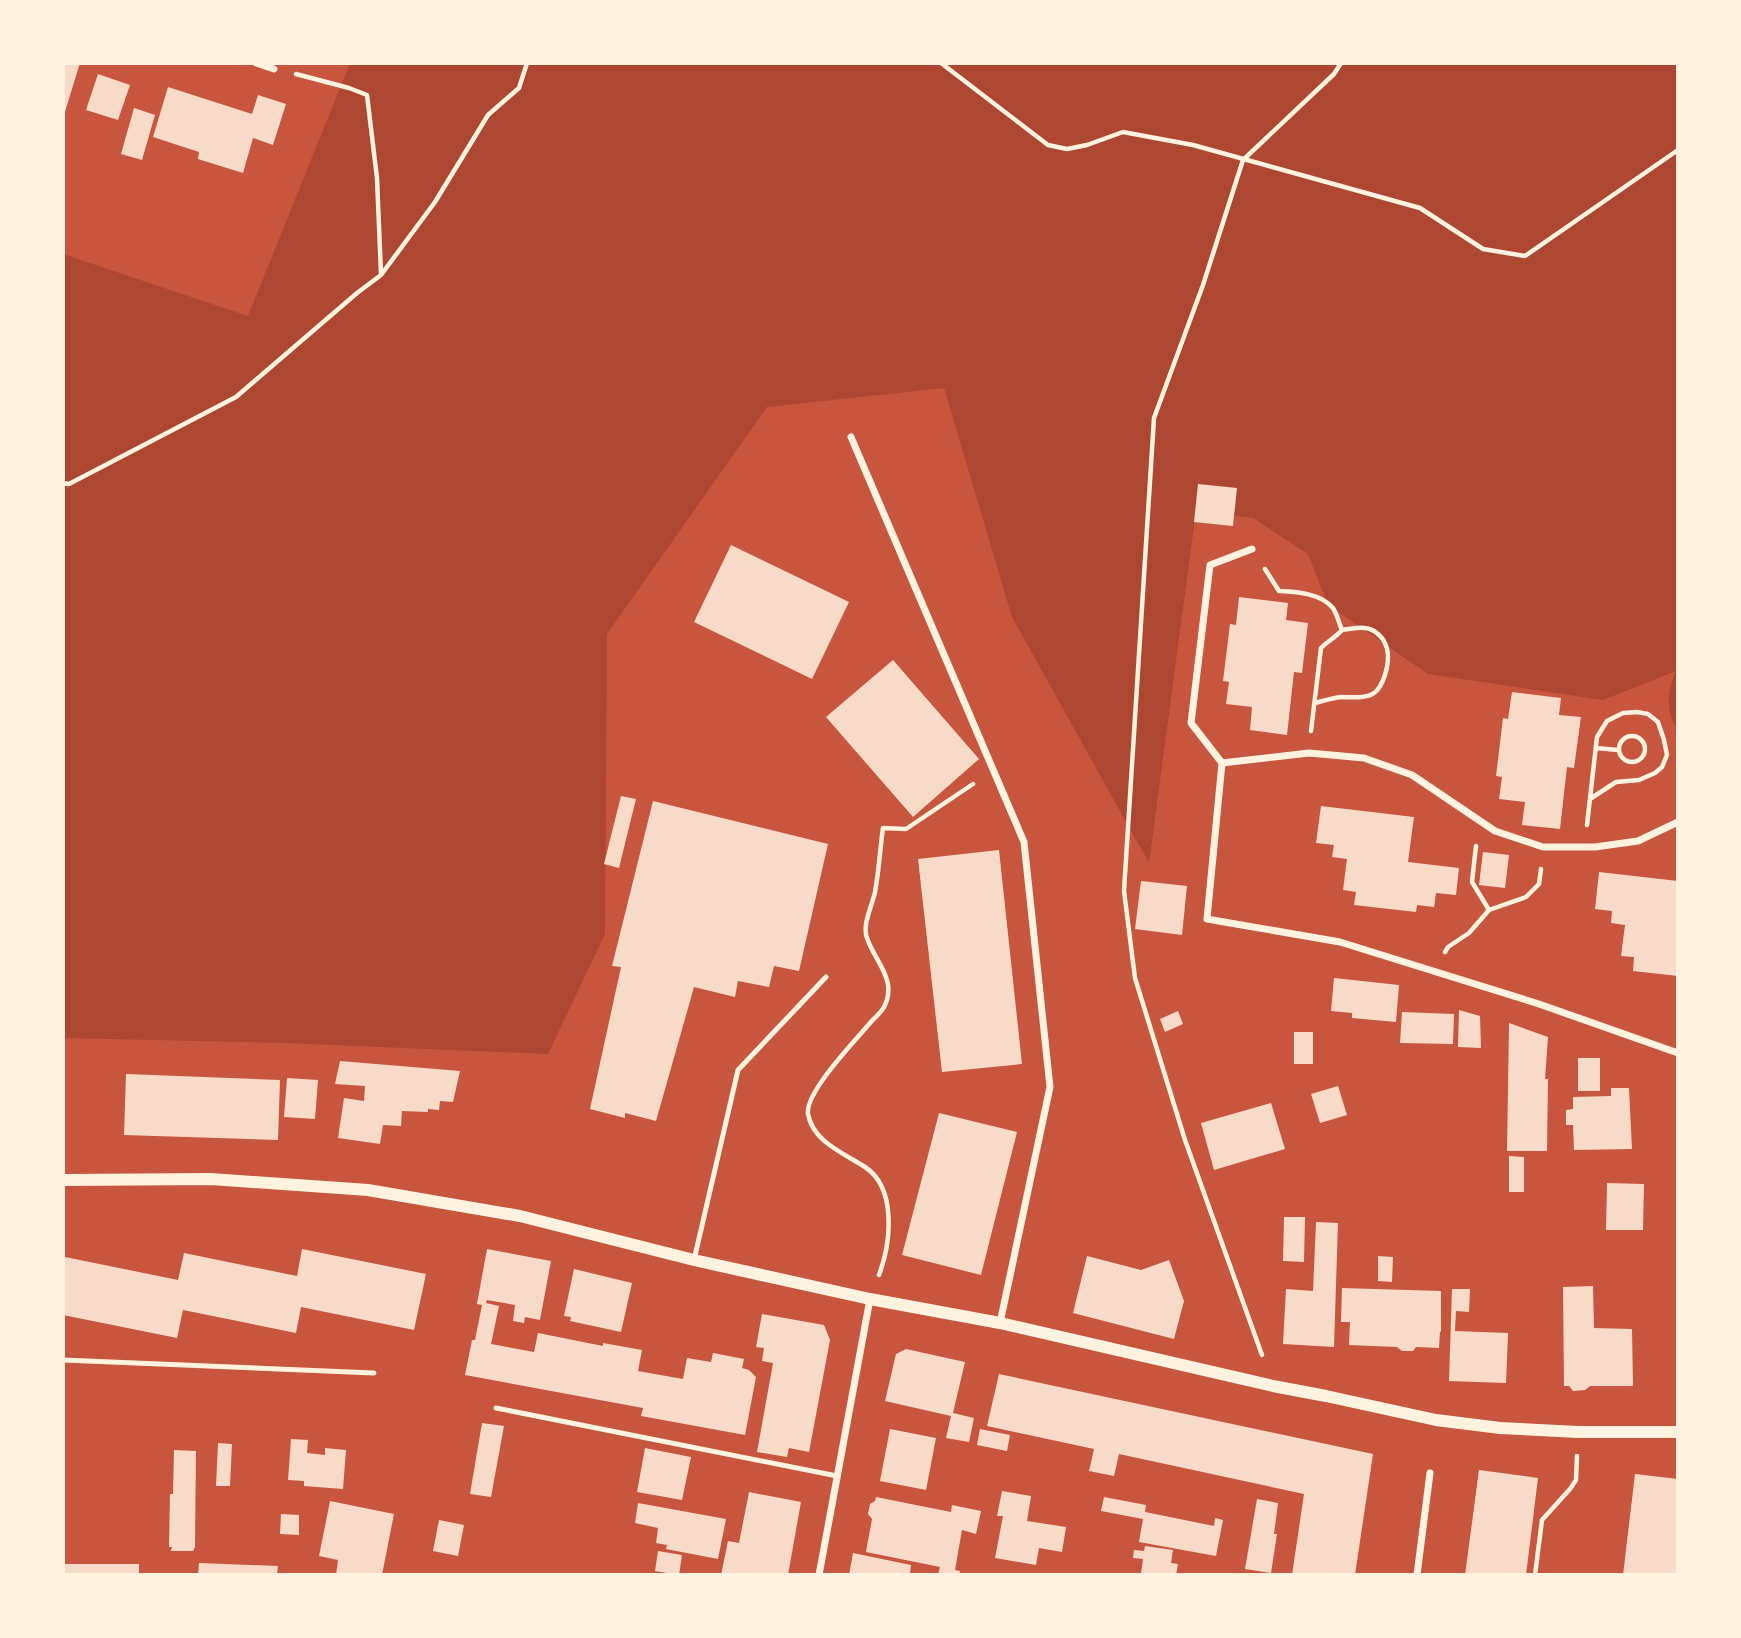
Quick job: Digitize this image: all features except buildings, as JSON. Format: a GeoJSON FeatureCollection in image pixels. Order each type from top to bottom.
{"type":"FeatureCollection","features":[{"type":"Feature","properties":{"kind":"street"},"geometry":{"type":"LineString","coordinates":[[256,63],[274,69]]}},
{"type":"Feature","properties":{"kind":"street"},"geometry":{"type":"LineString","coordinates":[[851,437],[1024,842],[1050,1087],[1000,1323]]}},
{"type":"Feature","properties":{"kind":"street"},"geometry":{"type":"LineString","coordinates":[[1252,549],[1210,565],[1191,723],[1222,763],[1207,919],[1340,942],[1539,1004],[1678,1053]]}},
{"type":"Feature","properties":{"kind":"street"},"geometry":{"type":"LineString","coordinates":[[1222,763],[1309,753],[1364,758],[1412,775],[1495,831],[1544,847],[1585,847],[1638,841],[1678,822]]}},
{"type":"Feature","properties":{"kind":"street"},"geometry":{"type":"LineString","coordinates":[[63,1180],[211,1179],[368,1191],[520,1216],[694,1260],[1000,1323],[1273,1386],[1436,1420],[1578,1432],[1678,1432]]}},
{"type":"Feature","properties":{"kind":"street"},"geometry":{"type":"LineString","coordinates":[[819,1575],[870,1298]]}},
{"type":"Feature","properties":{"kind":"street"},"geometry":{"type":"LineString","coordinates":[[1417,1575],[1430,1473]]}},
{"type":"Feature","properties":{"kind":"lane"},"geometry":{"type":"LineString","coordinates":[[694,1260],[738,1070],[826,977]]}},
{"type":"Feature","properties":{"kind":"lane"},"geometry":{"type":"LineString","coordinates":[[63,1360],[374,1373]]}},
{"type":"Feature","properties":{"kind":"lane"},"geometry":{"type":"LineString","coordinates":[[496,1408],[837,1476]]}},
{"type":"Feature","properties":{"kind":"path"},"geometry":{"type":"LineString","coordinates":[[63,483],[69,484],[236,397],[357,293],[382,275],[435,202],[488,115],[519,88],[527,63]]}},
{"type":"Feature","properties":{"kind":"path"},"geometry":{"type":"LineString","coordinates":[[941,63],[1048,145],[1068,149],[1123,132],[1193,145],[1420,208],[1483,249],[1525,256],[1678,150]]}},
{"type":"Feature","properties":{"kind":"path"},"geometry":{"type":"LineString","coordinates":[[1273,1386],[1185,1140],[1135,978],[1124,891],[1154,418],[1203,285],[1243,160],[1334,74],[1341,63]]}},
{"type":"Feature","properties":{"kind":"path"},"geometry":{"type":"LineString","coordinates":[[274,69],[367,95],[377,178],[382,275]]}},
{"type":"Feature","properties":{"kind":"path"},"geometry":{"type":"LineString","coordinates":[[1252,549],[1279,591],[1320,598],[1333,609],[1342,630]]}},
{"type":"Feature","properties":{"kind":"path"},"geometry":{"type":"LineString","coordinates":[[1309,753],[1321,648],[1342,630],[1364,628],[1373,630],[1382,638],[1388,651],[1388,665],[1382,684],[1373,694],[1315,703]]}},
{"type":"Feature","properties":{"kind":"path"},"geometry":{"type":"LineString","coordinates":[[1585,847],[1590,799],[1597,737],[1607,720],[1623,713],[1648,714],[1658,722],[1664,740],[1667,755],[1662,767],[1655,774],[1639,780],[1616,782],[1590,799]]}},
{"type":"Feature","properties":{"kind":"path"},"geometry":{"type":"LineString","coordinates":[[1632,735],[1640,739],[1645,746],[1644,755],[1634,762],[1625,761],[1618,750],[1623,738],[1632,735]]}},
{"type":"Feature","properties":{"kind":"path"},"geometry":{"type":"LineString","coordinates":[[1596,748],[1618,750]]}},
{"type":"Feature","properties":{"kind":"path"},"geometry":{"type":"LineString","coordinates":[[870,1298],[883,1266],[890,1235],[888,1207],[878,1180],[866,1168],[841,1153],[813,1130],[807,1111],[816,1088],[884,1007],[887,997],[889,987],[866,936],[883,828],[906,829],[993,770]]}},
{"type":"Feature","properties":{"kind":"path"},"geometry":{"type":"LineString","coordinates":[[1479,820],[1472,882],[1489,909]]}},
{"type":"Feature","properties":{"kind":"path"},"geometry":{"type":"LineString","coordinates":[[1433,970],[1448,947],[1469,933],[1489,909],[1526,897],[1539,884],[1544,847]]}},
{"type":"Feature","properties":{"kind":"path"},"geometry":{"type":"LineString","coordinates":[[1535,1575],[1542,1520],[1576,1480],[1578,1432]]}},
{"type":"Feature","properties":{"kind":"shaded area"},"geometry":{"type":"Polygon","coordinates":[[[350,63],[1678,63],[1678,729],[1669,708],[1671,685],[1676,671],[1603,700],[1428,674],[1328,605],[1308,554],[1253,518],[1196,511],[1149,863],[1012,617],[944,388],[767,407],[607,634],[605,934],[548,1054],[286,1043],[63,1038],[63,254],[248,316],[350,63]]]}}]}
